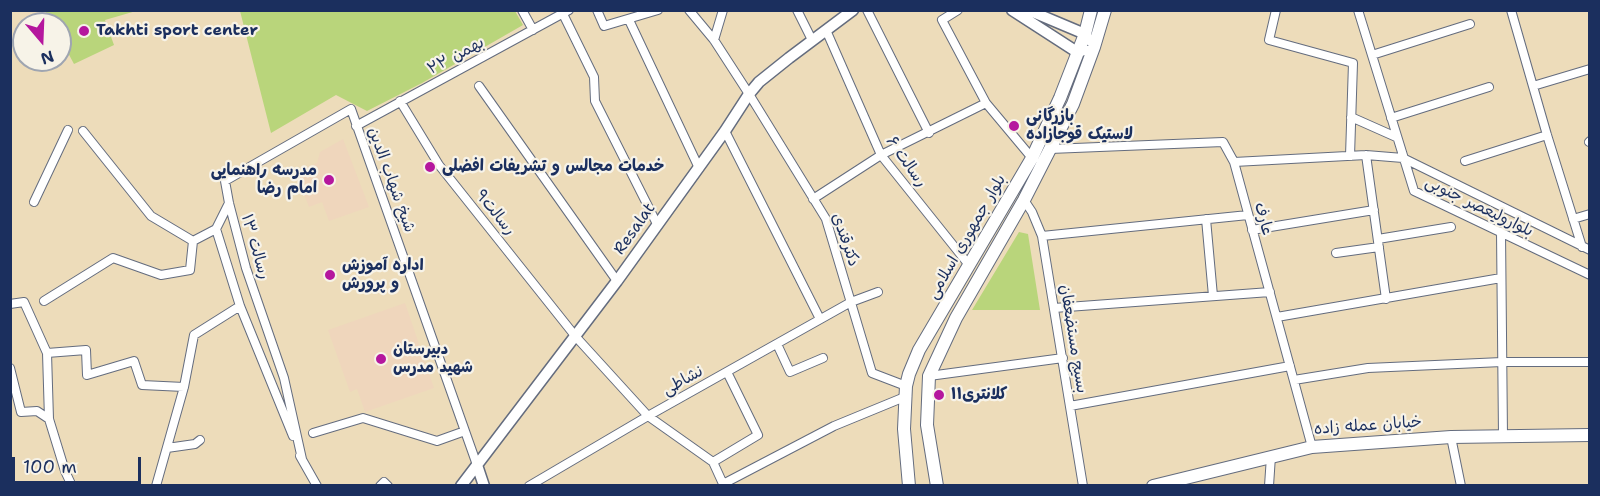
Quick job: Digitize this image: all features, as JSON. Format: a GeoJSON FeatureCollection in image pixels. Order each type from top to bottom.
{"type":"FeatureCollection","features":[{"type":"Feature","properties":{"kind":"main road","name":"Resalat"},"geometry":{"type":"LineString","coordinates":[[461,486],[576,337],[699,168],[749,94],[759,82],[854,10]]}},
{"type":"Feature","properties":{"kind":"main road"},"geometry":{"type":"LineString","coordinates":[[1012,10],[1077,52],[1094,47],[1084,33],[1028,10]]}},
{"type":"Feature","properties":{"kind":"main road","name":"بلوار جمهوری اسلامی"},"geometry":{"type":"LineString","coordinates":[[909,486],[904,429],[909,374],[919,350],[1032,158],[1060,98],[1091,10]]}},
{"type":"Feature","properties":{"kind":"main road","name":"بلوار جمهوری اسلامی"},"geometry":{"type":"LineString","coordinates":[[937,486],[927,425],[929,376],[956,318],[1024,200],[1073,104],[1105,10]]}},
{"type":"Feature","properties":{"kind":"main road","name":"خیابان عمله زاده"},"geometry":{"type":"LineString","coordinates":[[1154,486],[1312,447],[1451,436],[1590,435]]}},
{"type":"Feature","properties":{"kind":"main road","name":"شیخ شهاب الدین"},"geometry":{"type":"LineString","coordinates":[[477,465],[484,486]]}},
{"type":"Feature","properties":{"kind":"street"},"geometry":{"type":"LineString","coordinates":[[522,10],[533,30]]}},
{"type":"Feature","properties":{"kind":"street"},"geometry":{"type":"LineString","coordinates":[[597,10],[604,26],[658,10]]}},
{"type":"Feature","properties":{"kind":"street","name":"دکترقندی"},"geometry":{"type":"LineString","coordinates":[[689,10],[714,40],[825,219],[872,374],[907,391]]}},
{"type":"Feature","properties":{"kind":"street"},"geometry":{"type":"LineString","coordinates":[[714,40],[723,10]]}},
{"type":"Feature","properties":{"kind":"street"},"geometry":{"type":"LineString","coordinates":[[797,10],[812,40]]}},
{"type":"Feature","properties":{"kind":"street"},"geometry":{"type":"LineString","coordinates":[[867,10],[929,133]]}},
{"type":"Feature","properties":{"kind":"street"},"geometry":{"type":"LineString","coordinates":[[958,10],[942,21],[987,103],[1032,158]]}},
{"type":"Feature","properties":{"kind":"street"},"geometry":{"type":"LineString","coordinates":[[1276,10],[1269,40],[1353,63],[1350,156]]}},
{"type":"Feature","properties":{"kind":"street"},"geometry":{"type":"LineString","coordinates":[[1050,149],[1223,142],[1234,162],[1366,155],[1403,158],[1358,10]]}},
{"type":"Feature","properties":{"kind":"street"},"geometry":{"type":"LineString","coordinates":[[1511,10],[1573,219],[1586,248]]}},
{"type":"Feature","properties":{"kind":"street"},"geometry":{"type":"LineString","coordinates":[[566,12],[594,76],[595,101],[657,224]]}},
{"type":"Feature","properties":{"kind":"street","name":"۲۲ بهمن"},"geometry":{"type":"LineString","coordinates":[[356,126],[566,12]]}},
{"type":"Feature","properties":{"kind":"street"},"geometry":{"type":"LineString","coordinates":[[629,20],[699,168]]}},
{"type":"Feature","properties":{"kind":"street"},"geometry":{"type":"LineString","coordinates":[[1372,55],[1470,24]]}},
{"type":"Feature","properties":{"kind":"street","name":"رسالت ۶"},"geometry":{"type":"LineString","coordinates":[[826,30],[881,155],[969,265]]}},
{"type":"Feature","properties":{"kind":"street"},"geometry":{"type":"LineString","coordinates":[[1533,86],[1590,69]]}},
{"type":"Feature","properties":{"kind":"street"},"geometry":{"type":"LineString","coordinates":[[479,86],[617,281]]}},
{"type":"Feature","properties":{"kind":"street"},"geometry":{"type":"LineString","coordinates":[[1391,118],[1489,87]]}},
{"type":"Feature","properties":{"kind":"street","name":"رسالت۹"},"geometry":{"type":"LineString","coordinates":[[400,101],[439,165],[576,337],[648,416],[713,462]]}},
{"type":"Feature","properties":{"kind":"street"},"geometry":{"type":"LineString","coordinates":[[813,199],[881,155],[987,103]]}},
{"type":"Feature","properties":{"kind":"street","name":"شیخ شهاب الدین"},"geometry":{"type":"LineString","coordinates":[[229,203],[225,181],[351,110],[477,465]]}},
{"type":"Feature","properties":{"kind":"street"},"geometry":{"type":"LineString","coordinates":[[1351,117],[1396,137]]}},
{"type":"Feature","properties":{"kind":"street"},"geometry":{"type":"LineString","coordinates":[[34,202],[68,130]]}},
{"type":"Feature","properties":{"kind":"street"},"geometry":{"type":"LineString","coordinates":[[84,131],[151,216],[193,241]]}},
{"type":"Feature","properties":{"kind":"street"},"geometry":{"type":"LineString","coordinates":[[725,131],[820,319]]}},
{"type":"Feature","properties":{"kind":"street"},"geometry":{"type":"LineString","coordinates":[[1465,161],[1547,135]]}},
{"type":"Feature","properties":{"kind":"street"},"geometry":{"type":"LineString","coordinates":[[1366,155],[1386,299]]}},
{"type":"Feature","properties":{"kind":"street","name":"بلوارولیعصر جنوبی"},"geometry":{"type":"LineString","coordinates":[[1403,158],[1414,191],[1590,275]]}},
{"type":"Feature","properties":{"kind":"street","name":"بلوارولیعصر جنوبی"},"geometry":{"type":"LineString","coordinates":[[1403,158],[1586,248]]}},
{"type":"Feature","properties":{"kind":"street","name":"عارف"},"geometry":{"type":"LineString","coordinates":[[1234,162],[1312,447]]}},
{"type":"Feature","properties":{"kind":"street","name":"بسیج مستضعفان"},"geometry":{"type":"LineString","coordinates":[[1024,200],[1042,236],[1083,486]]}},
{"type":"Feature","properties":{"kind":"street","name":"رسالت ۱۳"},"geometry":{"type":"LineString","coordinates":[[229,203],[216,229],[240,306],[302,459],[317,486]]}},
{"type":"Feature","properties":{"kind":"street","name":"رسالت ۱۳"},"geometry":{"type":"LineString","coordinates":[[229,203],[246,268],[284,378],[302,459]]}},
{"type":"Feature","properties":{"kind":"street"},"geometry":{"type":"LineString","coordinates":[[1252,230],[1374,210]]}},
{"type":"Feature","properties":{"kind":"street"},"geometry":{"type":"LineString","coordinates":[[1573,219],[1590,214]]}},
{"type":"Feature","properties":{"kind":"street"},"geometry":{"type":"LineString","coordinates":[[1042,236],[1248,215]]}},
{"type":"Feature","properties":{"kind":"street"},"geometry":{"type":"LineString","coordinates":[[1206,219],[1213,296]]}},
{"type":"Feature","properties":{"kind":"street"},"geometry":{"type":"LineString","coordinates":[[1336,253],[1451,227]]}},
{"type":"Feature","properties":{"kind":"street"},"geometry":{"type":"LineString","coordinates":[[193,241],[216,229]]}},
{"type":"Feature","properties":{"kind":"street"},"geometry":{"type":"LineString","coordinates":[[1501,232],[1503,436]]}},
{"type":"Feature","properties":{"kind":"street"},"geometry":{"type":"LineString","coordinates":[[44,302],[113,258],[161,275],[190,270],[193,241]]}},
{"type":"Feature","properties":{"kind":"street"},"geometry":{"type":"LineString","coordinates":[[1276,317],[1502,278]]}},
{"type":"Feature","properties":{"kind":"street","name":"نشاطی"},"geometry":{"type":"LineString","coordinates":[[529,486],[820,319],[851,302],[878,292]]}},
{"type":"Feature","properties":{"kind":"street"},"geometry":{"type":"LineString","coordinates":[[1054,308],[1270,292]]}},
{"type":"Feature","properties":{"kind":"street"},"geometry":{"type":"LineString","coordinates":[[10,304],[24,302],[47,353],[50,419],[65,471],[72,486]]}},
{"type":"Feature","properties":{"kind":"street"},"geometry":{"type":"LineString","coordinates":[[156,486],[184,387],[194,334],[240,306]]}},
{"type":"Feature","properties":{"kind":"street"},"geometry":{"type":"LineString","coordinates":[[777,344],[790,372],[823,358]]}},
{"type":"Feature","properties":{"kind":"street"},"geometry":{"type":"LineString","coordinates":[[47,353],[86,350],[87,375],[134,361],[142,385],[184,387]]}},
{"type":"Feature","properties":{"kind":"street"},"geometry":{"type":"LineString","coordinates":[[929,376],[1063,358]]}},
{"type":"Feature","properties":{"kind":"street"},"geometry":{"type":"LineString","coordinates":[[1294,380],[1368,368],[1502,362],[1590,362]]}},
{"type":"Feature","properties":{"kind":"street"},"geometry":{"type":"LineString","coordinates":[[1070,406],[1290,366]]}},
{"type":"Feature","properties":{"kind":"street"},"geometry":{"type":"LineString","coordinates":[[10,368],[21,412],[37,411],[50,419]]}},
{"type":"Feature","properties":{"kind":"street"},"geometry":{"type":"LineString","coordinates":[[727,372],[758,435],[713,462],[724,485],[834,426],[907,391]]}},
{"type":"Feature","properties":{"kind":"street"},"geometry":{"type":"LineString","coordinates":[[313,433],[363,418],[437,441],[465,431]]}},
{"type":"Feature","properties":{"kind":"street"},"geometry":{"type":"LineString","coordinates":[[1451,436],[1461,486]]}},
{"type":"Feature","properties":{"kind":"street"},"geometry":{"type":"LineString","coordinates":[[167,448],[195,444],[200,440]]}},
{"type":"Feature","properties":{"kind":"street"},"geometry":{"type":"LineString","coordinates":[[1269,486],[1271,456]]}},
{"type":"Feature","properties":{"kind":"street"},"geometry":{"type":"LineString","coordinates":[[380,486],[384,482],[388,486]]}},
{"type":"Feature","properties":{"kind":"shaded area","name":"مدرسه راهنمایی امام رضا"},"geometry":{"type":"Polygon","coordinates":[[[343,139],[369,207],[329,221],[322,202],[309,207],[295,172],[317,163],[320,152],[343,139]]]}},
{"type":"Feature","properties":{"kind":"shaded area","name":"دبیرستان شهید مدرس"},"geometry":{"type":"Polygon","coordinates":[[[405,303],[434,388],[365,412],[357,389],[350,392],[328,330],[405,303]]]}},
{"type":"Feature","properties":{"kind":"green space","name":"Takhti sport center"},"geometry":{"type":"Polygon","coordinates":[[[136,11],[105,20],[114,45],[74,64],[72,60],[72,12],[46,12],[136,11]]]}},
{"type":"Feature","properties":{"kind":"green space"},"geometry":{"type":"Polygon","coordinates":[[[240,11],[515,11],[523,25],[422,83],[367,111],[336,95],[271,133],[240,11]]]}},
{"type":"Feature","properties":{"kind":"green space"},"geometry":{"type":"Polygon","coordinates":[[[1019,232],[1028,234],[1040,310],[972,310],[1019,232]]]}},
{"type":"Feature","properties":{"kind":"place","name":"Takhti sport center"},"geometry":{"type":"Point","coordinates":[84,31]}},
{"type":"Feature","properties":{"kind":"place","name":"بازرگانی لاستیک قوجازاده"},"geometry":{"type":"Point","coordinates":[1014,126]}},
{"type":"Feature","properties":{"kind":"place","name":"خدمات مجالس و تشریفات افضلی"},"geometry":{"type":"Point","coordinates":[430,167]}},
{"type":"Feature","properties":{"kind":"place","name":"مدرسه راهنمایی امام رضا"},"geometry":{"type":"Point","coordinates":[329,180]}},
{"type":"Feature","properties":{"kind":"place","name":"اداره آموزش و پرورش"},"geometry":{"type":"Point","coordinates":[330,275]}},
{"type":"Feature","properties":{"kind":"place","name":"دبیرستان شهید مدرس"},"geometry":{"type":"Point","coordinates":[381,359]}},
{"type":"Feature","properties":{"kind":"place","name":"کلانتری۱۱"},"geometry":{"type":"Point","coordinates":[939,395]}}]}
